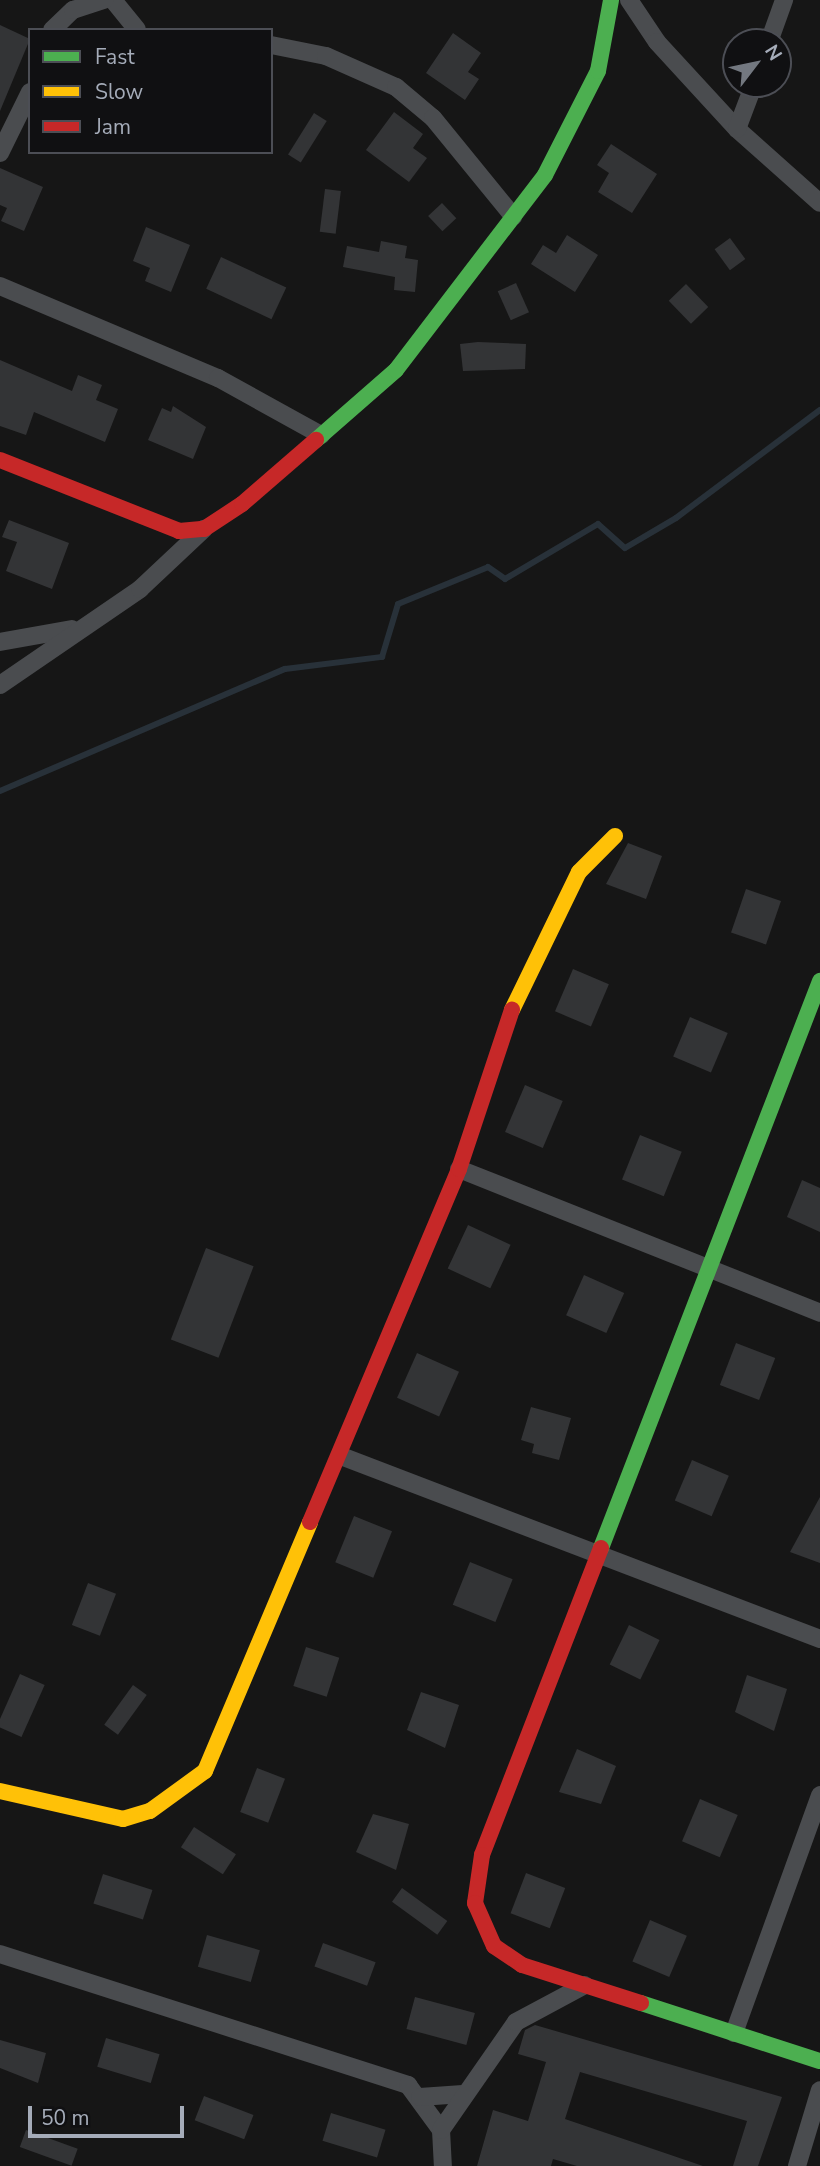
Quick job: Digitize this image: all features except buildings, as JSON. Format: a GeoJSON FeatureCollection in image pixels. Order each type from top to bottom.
{"type":"FeatureCollection","features":[{"type":"Feature","properties":{"kind":"street"},"geometry":{"type":"LineString","coordinates":[[54,28],[73,10],[103,0]]}},
{"type":"Feature","properties":{"kind":"street"},"geometry":{"type":"LineString","coordinates":[[113,0],[135,28]]}},
{"type":"Feature","properties":{"kind":"street"},"geometry":{"type":"LineString","coordinates":[[0,685],[140,589],[204,529],[276,478],[396,370],[513,216],[576,123],[598,71],[611,0]]}},
{"type":"Feature","properties":{"kind":"street"},"geometry":{"type":"LineString","coordinates":[[629,0],[657,42],[737,129],[820,203]]}},
{"type":"Feature","properties":{"kind":"street"},"geometry":{"type":"LineString","coordinates":[[774,28],[784,0]]}},
{"type":"Feature","properties":{"kind":"street"},"geometry":{"type":"LineString","coordinates":[[273,45],[326,56],[396,87],[433,118],[513,216]]}},
{"type":"Feature","properties":{"kind":"street"},"geometry":{"type":"LineString","coordinates":[[0,153],[28,96]]}},
{"type":"Feature","properties":{"kind":"street"},"geometry":{"type":"LineString","coordinates":[[737,129],[749,98]]}},
{"type":"Feature","properties":{"kind":"street"},"geometry":{"type":"LineString","coordinates":[[0,286],[218,378],[321,435]]}},
{"type":"Feature","properties":{"kind":"street"},"geometry":{"type":"LineString","coordinates":[[0,460],[178,531],[204,529]]}},
{"type":"Feature","properties":{"kind":"street"},"geometry":{"type":"LineString","coordinates":[[0,642],[82,627]]}},
{"type":"Feature","properties":{"kind":"street"},"geometry":{"type":"LineString","coordinates":[[0,1791],[123,1819],[150,1811],[205,1771],[341,1456],[385,1333],[459,1170],[506,1024],[548,925],[579,872],[615,836]]}},
{"type":"Feature","properties":{"kind":"street"},"geometry":{"type":"LineString","coordinates":[[820,984],[712,1273],[598,1555],[482,1856],[475,1903],[494,1946],[522,1965],[820,2061]]}},
{"type":"Feature","properties":{"kind":"street"},"geometry":{"type":"LineString","coordinates":[[459,1170],[712,1273],[820,1312]]}},
{"type":"Feature","properties":{"kind":"street"},"geometry":{"type":"LineString","coordinates":[[341,1456],[820,1639]]}},
{"type":"Feature","properties":{"kind":"street"},"geometry":{"type":"LineString","coordinates":[[734,2033],[820,1794]]}},
{"type":"Feature","properties":{"kind":"street"},"geometry":{"type":"LineString","coordinates":[[0,1954],[339,2059],[408,2085],[420,2097],[441,2130],[443,2166]]}},
{"type":"Feature","properties":{"kind":"street"},"geometry":{"type":"LineString","coordinates":[[441,2130],[463,2094],[516,2022],[585,1985]]}},
{"type":"Feature","properties":{"kind":"street"},"geometry":{"type":"LineString","coordinates":[[797,2166],[820,2090]]}},
{"type":"Feature","properties":{"kind":"street"},"geometry":{"type":"LineString","coordinates":[[420,2097],[463,2094]]}},
{"type":"Feature","properties":{"kind":"waterway"},"geometry":{"type":"LineString","coordinates":[[0,791],[285,669],[382,657],[398,604],[488,567],[505,579],[598,524],[625,548],[676,518],[820,410]]}},
{"type":"Feature","properties":{"kind":"traffic: fast"},"geometry":{"type":"LineString","coordinates":[[316,440],[396,370],[545,175],[598,71],[611,0]]}},
{"type":"Feature","properties":{"kind":"traffic: fast"},"geometry":{"type":"LineString","coordinates":[[601,1548],[820,981]]}},
{"type":"Feature","properties":{"kind":"traffic: fast"},"geometry":{"type":"LineString","coordinates":[[641,2003],[820,2061]]}},
{"type":"Feature","properties":{"kind":"traffic: slow"},"geometry":{"type":"LineString","coordinates":[[512,1010],[579,872],[615,836]]}},
{"type":"Feature","properties":{"kind":"traffic: slow"},"geometry":{"type":"LineString","coordinates":[[0,1791],[123,1819],[150,1811],[205,1771],[310,1522]]}},
{"type":"Feature","properties":{"kind":"traffic: jam"},"geometry":{"type":"LineString","coordinates":[[0,460],[179,531],[204,529],[242,504],[316,440]]}},
{"type":"Feature","properties":{"kind":"traffic: jam"},"geometry":{"type":"LineString","coordinates":[[310,1522],[459,1169],[512,1010]]}},
{"type":"Feature","properties":{"kind":"traffic: jam"},"geometry":{"type":"LineString","coordinates":[[601,1548],[482,1855],[475,1903],[494,1946],[522,1965],[641,2003]]}}]}
